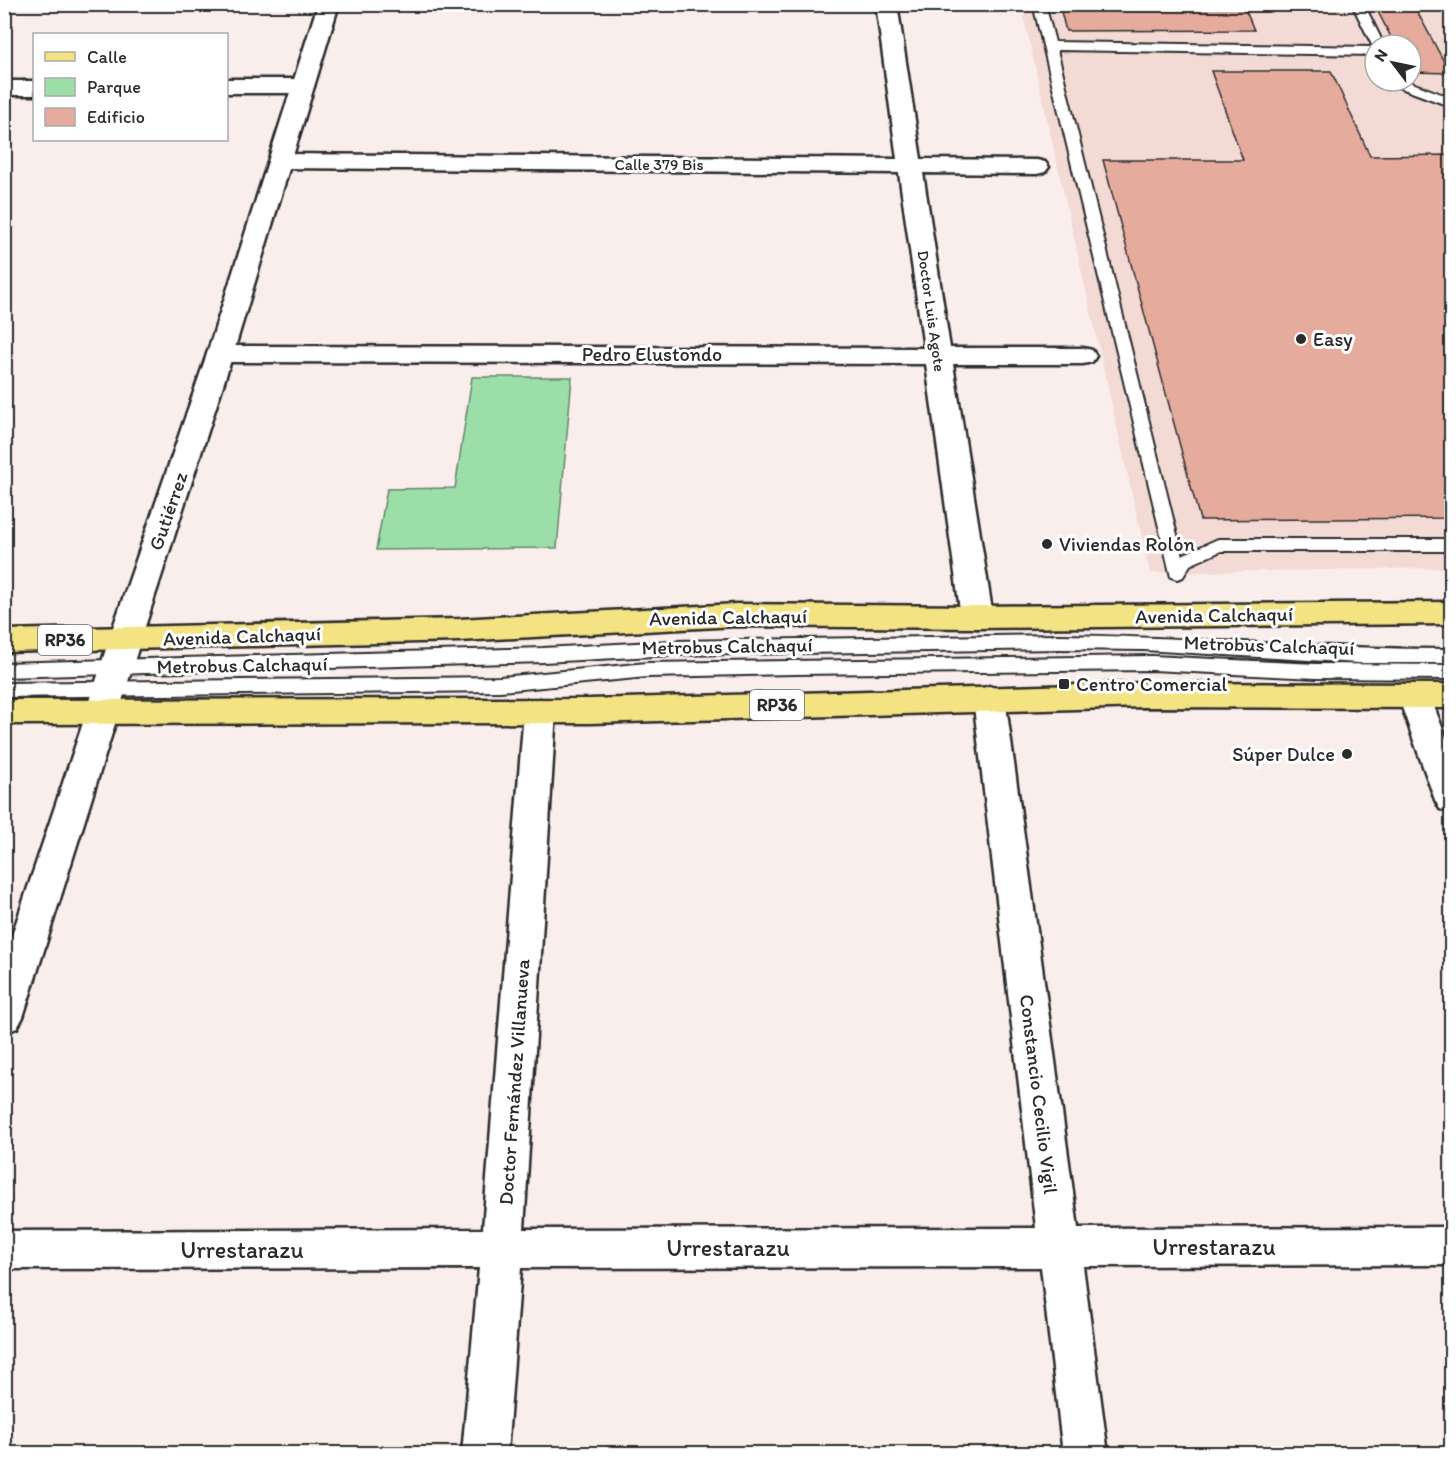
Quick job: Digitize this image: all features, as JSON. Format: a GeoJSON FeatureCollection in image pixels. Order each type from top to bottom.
{"type":"FeatureCollection","features":[{"type":"Feature","properties":{"kind":"main road","name":"Avenida Calchaquí"},"geometry":{"type":"LineString","coordinates":[[4,712],[113,676],[459,630],[737,615],[978,617],[1452,613]]}},
{"type":"Feature","properties":{"kind":"main road","name":"Avenida Calchaquí"},"geometry":{"type":"LineString","coordinates":[[4,641],[113,676],[540,711],[991,716],[1168,695],[1452,696]]}},
{"type":"Feature","properties":{"kind":"street","name":"Gutiérrez"},"geometry":{"type":"LineString","coordinates":[[4,1017],[113,676],[220,354],[329,4]]}},
{"type":"Feature","properties":{"kind":"street","name":"Doctor Luis Agote"},"geometry":{"type":"LineString","coordinates":[[886,4],[978,617]]}},
{"type":"Feature","properties":{"kind":"street"},"geometry":{"type":"LineString","coordinates":[[228,86],[303,86]]}},
{"type":"Feature","properties":{"kind":"street"},"geometry":{"type":"LineString","coordinates":[[4,88],[33,88]]}},
{"type":"Feature","properties":{"kind":"street","name":"Calle 379 Bis"},"geometry":{"type":"LineString","coordinates":[[281,161],[1037,167]]}},
{"type":"Feature","properties":{"kind":"street","name":"Pedro Elustondo"},"geometry":{"type":"LineString","coordinates":[[220,354],[1083,356]]}},
{"type":"Feature","properties":{"kind":"street"},"geometry":{"type":"LineString","coordinates":[[1414,696],[1452,800]]}},
{"type":"Feature","properties":{"kind":"street","name":"Doctor Fernández Villanueva"},"geometry":{"type":"LineString","coordinates":[[484,1454],[502,1249],[540,711]]}},
{"type":"Feature","properties":{"kind":"street","name":"Constancio Cecilio Vigil"},"geometry":{"type":"LineString","coordinates":[[991,716],[1086,1454]]}},
{"type":"Feature","properties":{"kind":"street","name":"Urrestarazu"},"geometry":{"type":"LineString","coordinates":[[4,1250],[1452,1246]]}},
{"type":"Feature","properties":{"kind":"lane"},"geometry":{"type":"LineString","coordinates":[[1039,4],[1178,573],[1184,561],[1218,545],[1452,545]]}},
{"type":"Feature","properties":{"kind":"lane"},"geometry":{"type":"LineString","coordinates":[[1358,4],[1372,33]]}},
{"type":"Feature","properties":{"kind":"lane"},"geometry":{"type":"LineString","coordinates":[[1049,46],[1363,51]]}},
{"type":"Feature","properties":{"kind":"lane"},"geometry":{"type":"LineString","coordinates":[[1423,92],[1452,103]]}},
{"type":"Feature","properties":{"kind":"lane","name":"Metrobus Calchaquí"},"geometry":{"type":"LineString","coordinates":[[4,690],[113,676],[543,656],[684,647],[1059,642],[1144,643],[1359,657],[1452,656]]}},
{"type":"Feature","properties":{"kind":"lane","name":"Metrobus Calchaquí"},"geometry":{"type":"LineString","coordinates":[[4,670],[113,676],[500,684],[647,670],[1060,664],[1152,663],[1316,671],[1452,672]]}},
{"type":"Feature","properties":{"kind":"shaded area"},"geometry":{"type":"Polygon","coordinates":[[[1021,5],[1451,5],[1451,568],[1150,573],[1021,5]]]}},
{"type":"Feature","properties":{"kind":"green space"},"geometry":{"type":"Polygon","coordinates":[[[472,377],[572,377],[557,548],[376,550],[387,489],[455,488],[472,377]]]}},
{"type":"Feature","properties":{"kind":"building"},"geometry":{"type":"Polygon","coordinates":[[[1059,4],[1243,4],[1254,30],[1066,31],[1059,4]]]}},
{"type":"Feature","properties":{"kind":"building"},"geometry":{"type":"Polygon","coordinates":[[[1374,4],[1413,4],[1450,73],[1423,72],[1423,33],[1389,33],[1374,4]]]}},
{"type":"Feature","properties":{"kind":"building","name":"Easy"},"geometry":{"type":"Polygon","coordinates":[[[1211,71],[1331,71],[1370,156],[1452,155],[1452,518],[1200,520],[1103,160],[1243,160],[1211,71]]]}},
{"type":"Feature","properties":{"kind":"place","name":"Easy"},"geometry":{"type":"Point","coordinates":[1301,339]}},
{"type":"Feature","properties":{"kind":"place","name":"Viviendas Rolón"},"geometry":{"type":"Point","coordinates":[1047,544]}},
{"type":"Feature","properties":{"kind":"place","name":"Centro Comercial"},"geometry":{"type":"Point","coordinates":[1064,684]}},
{"type":"Feature","properties":{"kind":"place","name":"Súper Dulce"},"geometry":{"type":"Point","coordinates":[1347,754]}}]}
